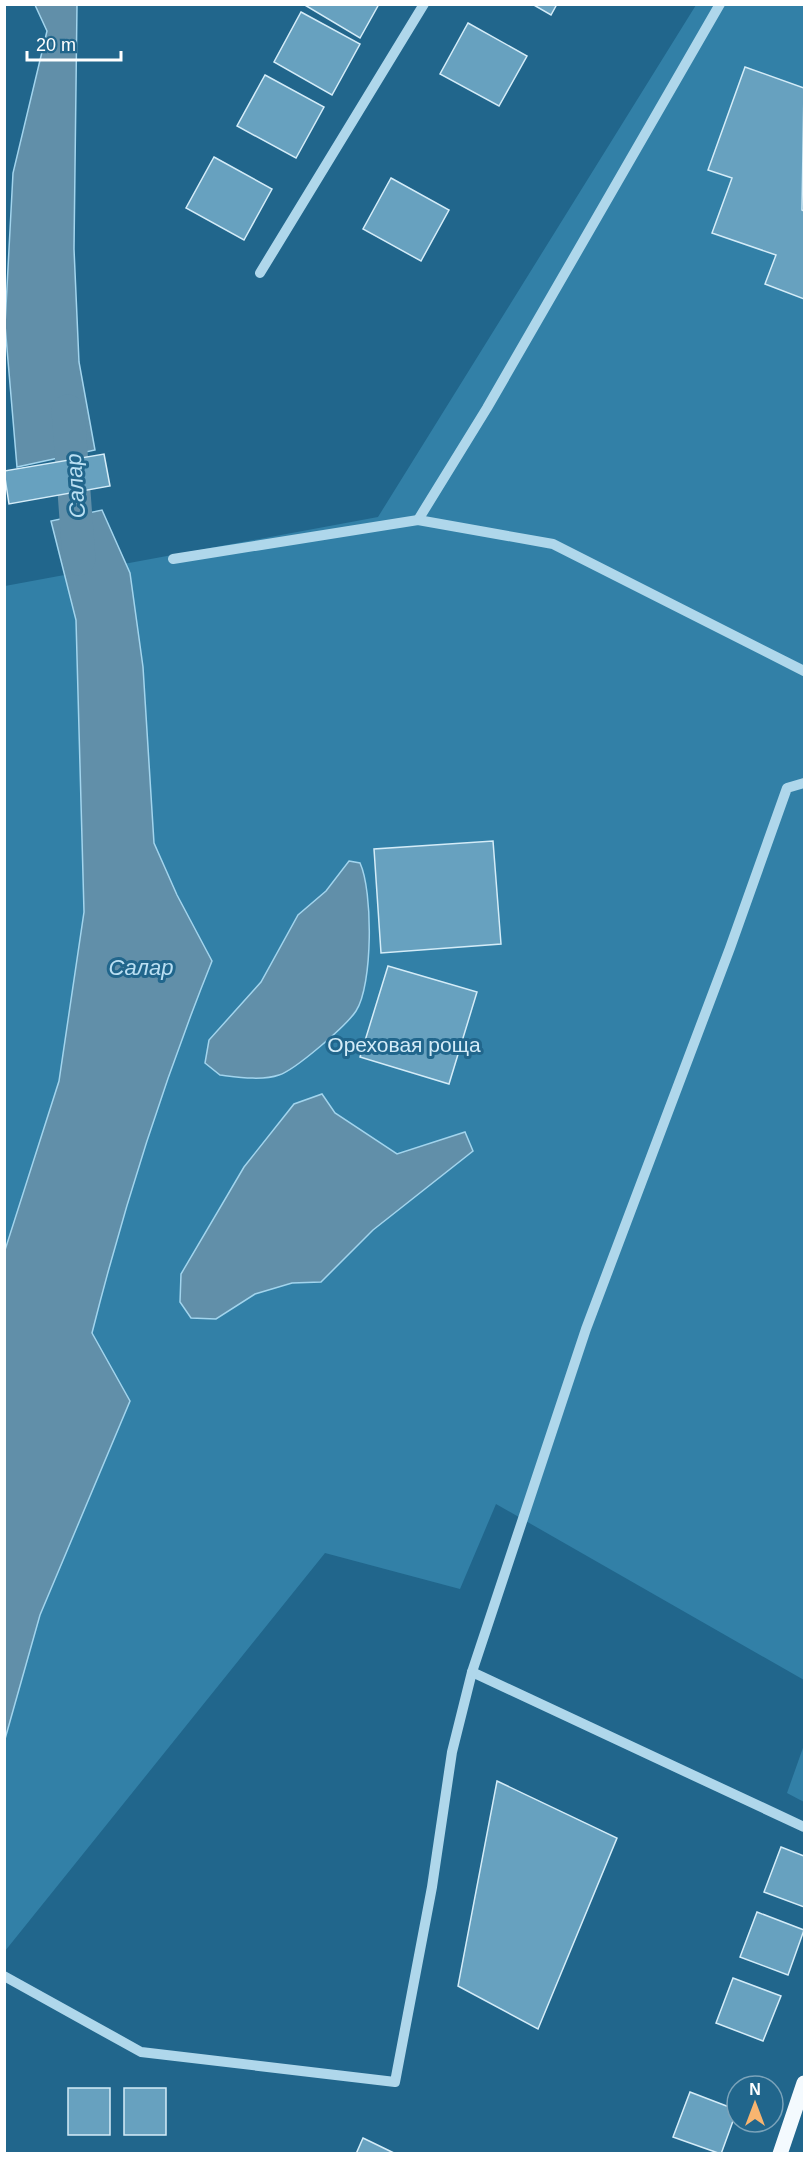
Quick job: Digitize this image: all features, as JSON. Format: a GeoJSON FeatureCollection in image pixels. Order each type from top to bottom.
{"type":"FeatureCollection","features":[{"type":"Feature","properties":{"kind":"main road"},"geometry":{"type":"LineString","coordinates":[[780,2154],[804,2083]]}},
{"type":"Feature","properties":{"kind":"lane"},"geometry":{"type":"LineString","coordinates":[[260,273],[424,4]]}},
{"type":"Feature","properties":{"kind":"lane"},"geometry":{"type":"LineString","coordinates":[[418,519],[487,408],[720,4]]}},
{"type":"Feature","properties":{"kind":"lane"},"geometry":{"type":"LineString","coordinates":[[173,559],[418,519],[553,544],[804,671]]}},
{"type":"Feature","properties":{"kind":"lane"},"geometry":{"type":"LineString","coordinates":[[4,1976],[141,2052],[395,2082],[432,1887],[452,1752],[472,1672],[586,1329],[730,948],[787,788],[804,783]]}},
{"type":"Feature","properties":{"kind":"lane"},"geometry":{"type":"LineString","coordinates":[[472,1672],[804,1827]]}},
{"type":"Feature","properties":{"kind":"green space","name":"Ореховая роща"},"geometry":{"type":"Polygon","coordinates":[[[696,5],[804,5],[804,1680],[496,1504],[460,1589],[325,1553],[5,1951],[5,586],[378,517],[696,5]]]}},
{"type":"Feature","properties":{"kind":"green space"},"geometry":{"type":"Polygon","coordinates":[[[804,1745],[804,1802],[787,1793],[804,1745]]]}},
{"type":"Feature","properties":{"kind":"water","name":"Салар"},"geometry":{"type":"Polygon","coordinates":[[[35,5],[77,5],[74,249],[79,362],[95,450],[17,467],[5,325],[13,173],[47,31],[35,5]]]}},
{"type":"Feature","properties":{"kind":"water","name":"Салар"},"geometry":{"type":"Polygon","coordinates":[[[102,510],[130,573],[143,667],[154,843],[177,895],[212,961],[177,1053],[146,1145],[117,1238],[92,1333],[130,1401],[40,1615],[5,1739],[5,1250],[59,1081],[84,912],[76,620],[51,521],[102,510]]]}},
{"type":"Feature","properties":{"kind":"water"},"geometry":{"type":"Polygon","coordinates":[[[349,861],[360,863],[369,915],[366,981],[356,1011],[320,1047],[279,1075],[257,1078],[220,1075],[205,1063],[209,1040],[261,982],[298,915],[326,891],[349,861]]]}},
{"type":"Feature","properties":{"kind":"water"},"geometry":{"type":"Polygon","coordinates":[[[322,1094],[335,1113],[397,1154],[465,1132],[473,1151],[373,1230],[321,1282],[292,1283],[255,1294],[216,1319],[191,1318],[180,1302],[181,1274],[244,1167],[294,1104],[322,1094]]]}},
{"type":"Feature","properties":{"kind":"building"},"geometry":{"type":"Polygon","coordinates":[[[303,4],[379,4],[360,38],[303,4]]]}},
{"type":"Feature","properties":{"kind":"building"},"geometry":{"type":"Polygon","coordinates":[[[532,4],[557,4],[551,15],[532,4]]]}},
{"type":"Feature","properties":{"kind":"building"},"geometry":{"type":"Polygon","coordinates":[[[301,12],[360,44],[332,95],[274,62],[301,12]]]}},
{"type":"Feature","properties":{"kind":"building"},"geometry":{"type":"Polygon","coordinates":[[[468,23],[527,56],[499,106],[440,74],[468,23]]]}},
{"type":"Feature","properties":{"kind":"building"},"geometry":{"type":"Polygon","coordinates":[[[745,67],[804,88],[802,210],[804,211],[804,299],[765,284],[776,255],[712,233],[732,178],[708,170],[745,67]]]}},
{"type":"Feature","properties":{"kind":"building"},"geometry":{"type":"Polygon","coordinates":[[[265,75],[324,107],[296,158],[237,126],[265,75]]]}},
{"type":"Feature","properties":{"kind":"building"},"geometry":{"type":"Polygon","coordinates":[[[214,157],[272,189],[244,240],[186,208],[214,157]]]}},
{"type":"Feature","properties":{"kind":"building"},"geometry":{"type":"Polygon","coordinates":[[[391,178],[449,210],[421,261],[363,229],[391,178]]]}},
{"type":"Feature","properties":{"kind":"building"},"geometry":{"type":"Polygon","coordinates":[[[104,454],[110,486],[9,504],[4,471],[104,454]]]}},
{"type":"Feature","properties":{"kind":"building"},"geometry":{"type":"Polygon","coordinates":[[[493,841],[501,944],[381,953],[374,849],[493,841]]]}},
{"type":"Feature","properties":{"kind":"building"},"geometry":{"type":"Polygon","coordinates":[[[388,966],[477,992],[449,1084],[360,1057],[388,966]]]}},
{"type":"Feature","properties":{"kind":"building"},"geometry":{"type":"Polygon","coordinates":[[[497,1781],[617,1838],[538,2029],[458,1986],[497,1781]]]}},
{"type":"Feature","properties":{"kind":"building"},"geometry":{"type":"Polygon","coordinates":[[[781,1847],[804,1856],[804,1907],[764,1892],[781,1847]]]}},
{"type":"Feature","properties":{"kind":"building"},"geometry":{"type":"Polygon","coordinates":[[[757,1912],[804,1930],[788,1975],[740,1957],[757,1912]]]}},
{"type":"Feature","properties":{"kind":"building"},"geometry":{"type":"Polygon","coordinates":[[[733,1978],[781,1996],[763,2041],[716,2023],[733,1978]]]}},
{"type":"Feature","properties":{"kind":"building"},"geometry":{"type":"Polygon","coordinates":[[[68,2088],[110,2088],[110,2135],[68,2135],[68,2088]]]}},
{"type":"Feature","properties":{"kind":"building"},"geometry":{"type":"Polygon","coordinates":[[[124,2088],[166,2088],[166,2135],[124,2135],[124,2088]]]}},
{"type":"Feature","properties":{"kind":"building"},"geometry":{"type":"Polygon","coordinates":[[[690,2092],[725,2105],[725,2134],[728,2134],[721,2154],[673,2137],[690,2092]]]}},
{"type":"Feature","properties":{"kind":"building"},"geometry":{"type":"Polygon","coordinates":[[[363,2138],[396,2154],[356,2154],[363,2138]]]}},
{"type":"Feature","properties":{"kind":"waterway","name":"Салар"},"geometry":{"type":"LineString","coordinates":[[68,411],[79,559]]}}]}
